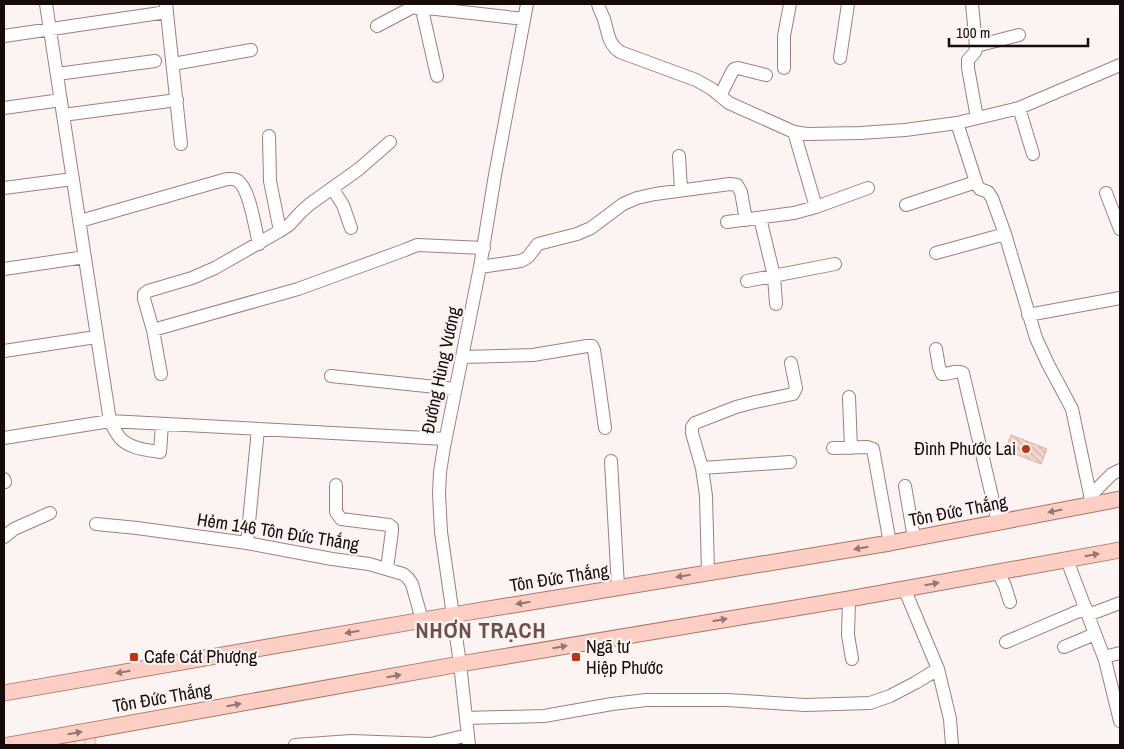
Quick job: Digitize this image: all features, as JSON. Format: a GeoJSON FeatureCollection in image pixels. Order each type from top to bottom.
{"type":"FeatureCollection","features":[{"type":"Feature","properties":{"kind":"main road","name":"Tôn Đức Thắng"},"geometry":{"type":"LineString","coordinates":[[4,693],[452,614],[890,543],[998,522],[1091,500],[1120,499]]}},
{"type":"Feature","properties":{"kind":"main road","name":"Tôn Đức Thắng"},"geometry":{"type":"LineString","coordinates":[[9,745],[460,664],[1120,550]]}},
{"type":"Feature","properties":{"kind":"street"},"geometry":{"type":"LineString","coordinates":[[46,4],[110,421],[121,439],[132,446],[145,450],[160,452],[162,434]]}},
{"type":"Feature","properties":{"kind":"street","name":"Đường Hùng Vương"},"geometry":{"type":"LineString","coordinates":[[468,740],[460,664],[441,532],[440,472],[484,248],[495,175],[527,4]]}},
{"type":"Feature","properties":{"kind":"street"},"geometry":{"type":"LineString","coordinates":[[598,4],[604,18],[607,34],[615,49],[696,80],[712,89],[729,104],[794,132],[807,134],[860,134],[905,130],[977,118],[1019,108],[1120,64]]}},
{"type":"Feature","properties":{"kind":"street"},"geometry":{"type":"LineString","coordinates":[[784,68],[784,36],[790,4]]}},
{"type":"Feature","properties":{"kind":"street"},"geometry":{"type":"LineString","coordinates":[[840,58],[848,4]]}},
{"type":"Feature","properties":{"kind":"street"},"geometry":{"type":"LineString","coordinates":[[972,4],[976,46],[975,52],[968,60],[968,68],[977,118]]}},
{"type":"Feature","properties":{"kind":"street"},"geometry":{"type":"LineString","coordinates":[[377,26],[413,7],[424,10],[442,7],[524,19]]}},
{"type":"Feature","properties":{"kind":"street"},"geometry":{"type":"LineString","coordinates":[[4,36],[167,8],[181,144]]}},
{"type":"Feature","properties":{"kind":"street"},"geometry":{"type":"LineString","coordinates":[[424,10],[423,14],[437,76]]}},
{"type":"Feature","properties":{"kind":"street"},"geometry":{"type":"LineString","coordinates":[[976,46],[1019,35]]}},
{"type":"Feature","properties":{"kind":"street"},"geometry":{"type":"LineString","coordinates":[[173,64],[251,50]]}},
{"type":"Feature","properties":{"kind":"street"},"geometry":{"type":"LineString","coordinates":[[57,74],[155,61]]}},
{"type":"Feature","properties":{"kind":"street"},"geometry":{"type":"LineString","coordinates":[[720,96],[734,69],[738,68],[766,75]]}},
{"type":"Feature","properties":{"kind":"street"},"geometry":{"type":"LineString","coordinates":[[4,108],[61,100]]}},
{"type":"Feature","properties":{"kind":"street"},"geometry":{"type":"LineString","coordinates":[[63,115],[177,100]]}},
{"type":"Feature","properties":{"kind":"street"},"geometry":{"type":"LineString","coordinates":[[1019,108],[1033,154]]}},
{"type":"Feature","properties":{"kind":"street"},"geometry":{"type":"LineString","coordinates":[[957,122],[976,182],[980,189],[988,192],[992,198],[1006,234],[1036,338],[1072,409],[1091,500]]}},
{"type":"Feature","properties":{"kind":"street"},"geometry":{"type":"LineString","coordinates":[[794,132],[816,207]]}},
{"type":"Feature","properties":{"kind":"street"},"geometry":{"type":"LineString","coordinates":[[269,136],[270,181],[280,231]]}},
{"type":"Feature","properties":{"kind":"street"},"geometry":{"type":"LineString","coordinates":[[161,374],[144,294],[215,268],[259,244],[289,225],[306,208],[359,169],[390,142]]}},
{"type":"Feature","properties":{"kind":"street"},"geometry":{"type":"LineString","coordinates":[[679,156],[681,190]]}},
{"type":"Feature","properties":{"kind":"street"},"geometry":{"type":"LineString","coordinates":[[4,188],[73,179]]}},
{"type":"Feature","properties":{"kind":"street"},"geometry":{"type":"LineString","coordinates":[[80,221],[227,179],[234,179],[239,181],[244,187],[248,197],[259,244]]}},
{"type":"Feature","properties":{"kind":"street"},"geometry":{"type":"LineString","coordinates":[[906,205],[976,182]]}},
{"type":"Feature","properties":{"kind":"street"},"geometry":{"type":"LineString","coordinates":[[480,267],[521,261],[528,257],[538,244],[577,234],[591,228],[623,204],[646,196],[730,184],[737,185],[746,220]]}},
{"type":"Feature","properties":{"kind":"street"},"geometry":{"type":"LineString","coordinates":[[332,188],[343,205],[351,228]]}},
{"type":"Feature","properties":{"kind":"street"},"geometry":{"type":"LineString","coordinates":[[727,222],[794,213],[868,188]]}},
{"type":"Feature","properties":{"kind":"street"},"geometry":{"type":"LineString","coordinates":[[1106,193],[1118,216],[1120,229]]}},
{"type":"Feature","properties":{"kind":"street"},"geometry":{"type":"LineString","coordinates":[[760,218],[774,276],[776,304]]}},
{"type":"Feature","properties":{"kind":"street"},"geometry":{"type":"LineString","coordinates":[[936,253],[1006,234]]}},
{"type":"Feature","properties":{"kind":"street"},"geometry":{"type":"LineString","coordinates":[[153,330],[298,289],[417,245],[484,248]]}},
{"type":"Feature","properties":{"kind":"street"},"geometry":{"type":"LineString","coordinates":[[4,269],[85,257]]}},
{"type":"Feature","properties":{"kind":"street"},"geometry":{"type":"LineString","coordinates":[[747,281],[835,264]]}},
{"type":"Feature","properties":{"kind":"street"},"geometry":{"type":"LineString","coordinates":[[1028,315],[1120,298]]}},
{"type":"Feature","properties":{"kind":"street"},"geometry":{"type":"LineString","coordinates":[[4,351],[96,337]]}},
{"type":"Feature","properties":{"kind":"street"},"geometry":{"type":"LineString","coordinates":[[462,357],[533,355],[592,346],[605,428]]}},
{"type":"Feature","properties":{"kind":"street"},"geometry":{"type":"LineString","coordinates":[[936,349],[942,374],[958,371],[963,373],[998,522]]}},
{"type":"Feature","properties":{"kind":"street"},"geometry":{"type":"LineString","coordinates":[[708,572],[707,508],[702,468],[692,427],[695,423],[736,407],[793,394],[796,388],[791,363]]}},
{"type":"Feature","properties":{"kind":"street"},"geometry":{"type":"LineString","coordinates":[[331,376],[455,389]]}},
{"type":"Feature","properties":{"kind":"street"},"geometry":{"type":"LineString","coordinates":[[849,397],[851,448]]}},
{"type":"Feature","properties":{"kind":"street"},"geometry":{"type":"LineString","coordinates":[[4,438],[110,421],[162,434],[258,429],[445,439]]}},
{"type":"Feature","properties":{"kind":"street"},"geometry":{"type":"LineString","coordinates":[[247,543],[258,429]]}},
{"type":"Feature","properties":{"kind":"street"},"geometry":{"type":"LineString","coordinates":[[833,448],[868,447],[873,449],[890,543]]}},
{"type":"Feature","properties":{"kind":"street"},"geometry":{"type":"LineString","coordinates":[[611,461],[618,587]]}},
{"type":"Feature","properties":{"kind":"street"},"geometry":{"type":"LineString","coordinates":[[702,468],[790,462]]}},
{"type":"Feature","properties":{"kind":"street"},"geometry":{"type":"LineString","coordinates":[[1091,500],[1107,479],[1120,470]]}},
{"type":"Feature","properties":{"kind":"street"},"geometry":{"type":"LineString","coordinates":[[336,485],[336,512],[341,519],[392,527],[387,569]]}},
{"type":"Feature","properties":{"kind":"street"},"geometry":{"type":"LineString","coordinates":[[904,486],[914,538]]}},
{"type":"Feature","properties":{"kind":"street"},"geometry":{"type":"LineString","coordinates":[[4,537],[14,529],[50,513]]}},
{"type":"Feature","properties":{"kind":"street","name":"Hẻm 146 Tôn Đức Thắng"},"geometry":{"type":"LineString","coordinates":[[96,524],[247,543],[369,564],[387,569],[403,574],[408,578],[412,584],[422,620]]}},
{"type":"Feature","properties":{"kind":"street"},"geometry":{"type":"LineString","coordinates":[[1066,560],[1104,657],[1115,675],[1120,721]]}},
{"type":"Feature","properties":{"kind":"street"},"geometry":{"type":"LineString","coordinates":[[998,572],[1010,602]]}},
{"type":"Feature","properties":{"kind":"street"},"geometry":{"type":"LineString","coordinates":[[904,588],[938,669],[950,719],[952,745]]}},
{"type":"Feature","properties":{"kind":"street"},"geometry":{"type":"LineString","coordinates":[[849,598],[848,635],[852,659]]}},
{"type":"Feature","properties":{"kind":"street"},"geometry":{"type":"LineString","coordinates":[[1006,642],[1087,612],[1120,603]]}},
{"type":"Feature","properties":{"kind":"street"},"geometry":{"type":"LineString","coordinates":[[1064,647],[1095,634]]}},
{"type":"Feature","properties":{"kind":"street"},"geometry":{"type":"LineString","coordinates":[[1104,657],[1120,653]]}},
{"type":"Feature","properties":{"kind":"street"},"geometry":{"type":"LineString","coordinates":[[466,718],[544,716],[646,700],[726,700],[805,705],[870,703],[890,696],[938,669]]}},
{"type":"Feature","properties":{"kind":"street"},"geometry":{"type":"LineString","coordinates":[[296,745],[351,741],[431,744],[468,740]]}},
{"type":"Feature","properties":{"kind":"shaded area"},"geometry":{"type":"Polygon","coordinates":[[[96,735],[98,745],[56,745],[96,735]]]}},
{"type":"Feature","properties":{"kind":"building","name":"Đình Phước Lai"},"geometry":{"type":"Polygon","coordinates":[[[1011,435],[1047,449],[1041,464],[1005,450],[1011,435]]]}},
{"type":"Feature","properties":{"kind":"place","name":"Đình Phước Lai"},"geometry":{"type":"Point","coordinates":[1026,449]}},
{"type":"Feature","properties":{"kind":"place","name":"Cafe Cát Phượng"},"geometry":{"type":"Point","coordinates":[134,657]}},
{"type":"Feature","properties":{"kind":"place","name":"Ngã tư Hiệp Phước"},"geometry":{"type":"Point","coordinates":[576,657]}},
{"type":"Feature","properties":{"kind":"district","name":"NHƠN TRẠCH"},"geometry":{"type":"Point","coordinates":[481,630]}}]}
